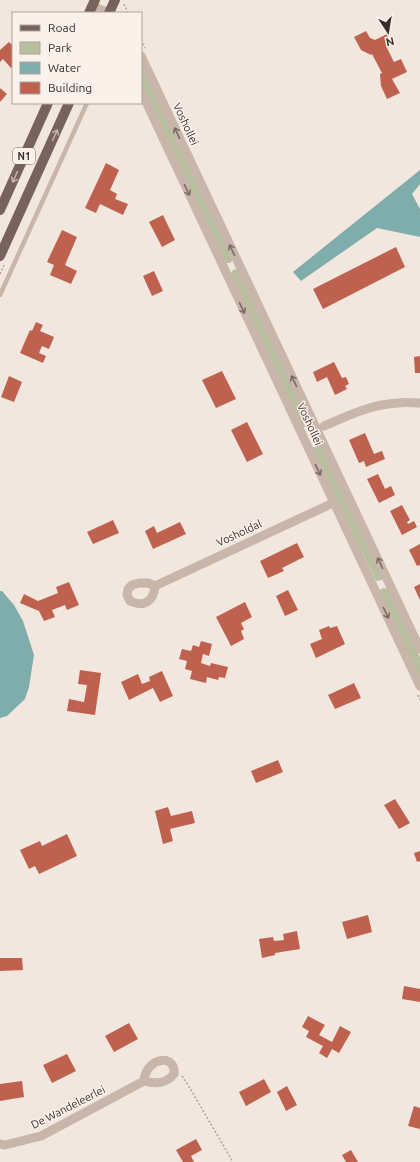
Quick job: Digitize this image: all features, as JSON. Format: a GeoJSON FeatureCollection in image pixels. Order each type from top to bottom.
{"type":"FeatureCollection","features":[{"type":"Feature","properties":{"kind":"main road"},"geometry":{"type":"LineString","coordinates":[[110,12],[119,1]]}},
{"type":"Feature","properties":{"kind":"main road","name":"N1"},"geometry":{"type":"LineString","coordinates":[[0,210],[48,104]]}},
{"type":"Feature","properties":{"kind":"main road","name":"N1"},"geometry":{"type":"LineString","coordinates":[[0,256],[69,104]]}},
{"type":"Feature","properties":{"kind":"street"},"geometry":{"type":"LineString","coordinates":[[92,6],[107,12]]}},
{"type":"Feature","properties":{"kind":"street","name":"Voshollei"},"geometry":{"type":"LineString","coordinates":[[142,60],[420,649]]}},
{"type":"Feature","properties":{"kind":"street","name":"Voshollei"},"geometry":{"type":"LineString","coordinates":[[142,93],[420,686]]}},
{"type":"Feature","properties":{"kind":"street"},"geometry":{"type":"LineString","coordinates":[[224,270],[239,264]]}},
{"type":"Feature","properties":{"kind":"street"},"geometry":{"type":"LineString","coordinates":[[324,426],[361,410],[381,405],[397,402],[420,403]]}},
{"type":"Feature","properties":{"kind":"street","name":"Vosholdal"},"geometry":{"type":"LineString","coordinates":[[155,586],[334,502]]}},
{"type":"Feature","properties":{"kind":"street"},"geometry":{"type":"LineString","coordinates":[[375,588],[388,582]]}},
{"type":"Feature","properties":{"kind":"street"},"geometry":{"type":"LineString","coordinates":[[162,1060],[173,1066],[174,1074],[165,1082],[144,1081],[147,1071],[155,1062],[162,1060]]}},
{"type":"Feature","properties":{"kind":"street","name":"De Wandeleerlei"},"geometry":{"type":"LineString","coordinates":[[0,1144],[5,1145],[42,1136],[144,1081]]}},
{"type":"Feature","properties":{"kind":"lane"},"geometry":{"type":"LineString","coordinates":[[0,295],[87,104]]}},
{"type":"Feature","properties":{"kind":"path"},"geometry":{"type":"LineString","coordinates":[[119,1],[127,12]]}},
{"type":"Feature","properties":{"kind":"path"},"geometry":{"type":"LineString","coordinates":[[174,1070],[183,1077],[233,1162]]}},
{"type":"Feature","properties":{"kind":"green space"},"geometry":{"type":"Polygon","coordinates":[[[142,68],[233,260],[230,263],[226,263],[197,205],[142,86],[142,68]]]}},
{"type":"Feature","properties":{"kind":"green space"},"geometry":{"type":"Polygon","coordinates":[[[237,269],[311,424],[302,428],[231,273],[233,270],[237,269]]]}},
{"type":"Feature","properties":{"kind":"green space"},"geometry":{"type":"Polygon","coordinates":[[[320,445],[383,577],[382,580],[376,581],[312,448],[320,445]]]}},
{"type":"Feature","properties":{"kind":"green space"},"geometry":{"type":"Polygon","coordinates":[[[383,588],[389,589],[420,657],[420,679],[380,593],[380,590],[383,588]]]}},
{"type":"Feature","properties":{"kind":"water"},"geometry":{"type":"Polygon","coordinates":[[[420,170],[420,184],[412,194],[420,209],[420,237],[377,228],[301,281],[293,272],[420,170]]]}},
{"type":"Feature","properties":{"kind":"water"},"geometry":{"type":"Polygon","coordinates":[[[0,591],[2,591],[14,605],[23,621],[34,655],[29,687],[25,699],[7,716],[0,718],[0,591]]]}},
{"type":"Feature","properties":{"kind":"building"},"geometry":{"type":"Polygon","coordinates":[[[366,31],[370,38],[375,40],[387,34],[393,45],[387,48],[394,62],[401,59],[407,72],[392,79],[400,93],[387,99],[381,86],[380,74],[382,73],[372,54],[371,55],[361,50],[354,37],[366,31]]]}},
{"type":"Feature","properties":{"kind":"building"},"geometry":{"type":"Polygon","coordinates":[[[9,42],[12,45],[11,68],[3,59],[0,62],[0,50],[9,42]]]}},
{"type":"Feature","properties":{"kind":"building"},"geometry":{"type":"Polygon","coordinates":[[[0,88],[7,94],[0,102],[0,88]]]}},
{"type":"Feature","properties":{"kind":"building"},"geometry":{"type":"Polygon","coordinates":[[[106,163],[119,170],[110,190],[117,194],[115,199],[128,204],[123,215],[100,204],[96,213],[85,208],[106,163]]]}},
{"type":"Feature","properties":{"kind":"building"},"geometry":{"type":"Polygon","coordinates":[[[163,215],[175,240],[162,247],[149,222],[163,215]]]}},
{"type":"Feature","properties":{"kind":"building"},"geometry":{"type":"Polygon","coordinates":[[[62,230],[77,237],[65,265],[77,271],[71,284],[50,275],[54,265],[47,262],[62,230]]]}},
{"type":"Feature","properties":{"kind":"building"},"geometry":{"type":"Polygon","coordinates":[[[396,247],[405,267],[323,309],[313,289],[396,247]]]}},
{"type":"Feature","properties":{"kind":"building"},"geometry":{"type":"Polygon","coordinates":[[[154,271],[163,291],[152,296],[143,276],[154,271]]]}},
{"type":"Feature","properties":{"kind":"building"},"geometry":{"type":"Polygon","coordinates":[[[36,322],[43,325],[40,331],[54,337],[49,349],[42,346],[39,353],[46,356],[43,363],[20,353],[30,330],[32,331],[36,322]]]}},
{"type":"Feature","properties":{"kind":"building"},"geometry":{"type":"Polygon","coordinates":[[[420,356],[420,373],[415,373],[414,357],[420,356]]]}},
{"type":"Feature","properties":{"kind":"building"},"geometry":{"type":"Polygon","coordinates":[[[334,362],[342,378],[346,377],[349,384],[345,386],[347,389],[335,395],[327,377],[317,382],[313,372],[334,362]]]}},
{"type":"Feature","properties":{"kind":"building"},"geometry":{"type":"Polygon","coordinates":[[[222,371],[236,399],[216,408],[202,380],[222,371]]]}},
{"type":"Feature","properties":{"kind":"building"},"geometry":{"type":"Polygon","coordinates":[[[9,376],[22,382],[14,402],[1,397],[9,376]]]}},
{"type":"Feature","properties":{"kind":"building"},"geometry":{"type":"Polygon","coordinates":[[[247,422],[263,454],[247,462],[231,430],[247,422]]]}},
{"type":"Feature","properties":{"kind":"building"},"geometry":{"type":"Polygon","coordinates":[[[365,433],[374,454],[382,451],[385,459],[366,467],[364,461],[359,463],[349,440],[365,433]]]}},
{"type":"Feature","properties":{"kind":"building"},"geometry":{"type":"Polygon","coordinates":[[[378,474],[385,489],[391,486],[395,495],[379,503],[367,479],[378,474]]]}},
{"type":"Feature","properties":{"kind":"building"},"geometry":{"type":"Polygon","coordinates":[[[402,505],[410,520],[407,522],[408,524],[414,521],[417,527],[402,535],[390,511],[402,505]]]}},
{"type":"Feature","properties":{"kind":"building"},"geometry":{"type":"Polygon","coordinates":[[[113,520],[119,533],[93,544],[87,532],[113,520]]]}},
{"type":"Feature","properties":{"kind":"building"},"geometry":{"type":"Polygon","coordinates":[[[180,522],[186,534],[153,549],[145,531],[154,526],[157,533],[180,522]]]}},
{"type":"Feature","properties":{"kind":"building"},"geometry":{"type":"Polygon","coordinates":[[[297,543],[304,557],[282,568],[284,571],[268,578],[260,561],[297,543]]]}},
{"type":"Feature","properties":{"kind":"building"},"geometry":{"type":"Polygon","coordinates":[[[420,544],[420,565],[417,566],[409,550],[420,544]]]}},
{"type":"Feature","properties":{"kind":"building"},"geometry":{"type":"Polygon","coordinates":[[[69,582],[79,605],[67,610],[65,605],[52,610],[55,617],[44,621],[39,611],[20,603],[24,594],[38,601],[58,593],[56,587],[69,582]]]}},
{"type":"Feature","properties":{"kind":"building"},"geometry":{"type":"Polygon","coordinates":[[[420,584],[420,600],[414,587],[420,584]]]}},
{"type":"Feature","properties":{"kind":"building"},"geometry":{"type":"Polygon","coordinates":[[[288,590],[298,610],[285,616],[276,596],[288,590]]]}},
{"type":"Feature","properties":{"kind":"building"},"geometry":{"type":"Polygon","coordinates":[[[245,602],[252,617],[241,623],[244,629],[241,631],[244,639],[231,646],[216,617],[245,602]]]}},
{"type":"Feature","properties":{"kind":"building"},"geometry":{"type":"Polygon","coordinates":[[[329,626],[330,628],[337,626],[345,644],[316,658],[310,644],[322,639],[319,630],[329,626]]]}},
{"type":"Feature","properties":{"kind":"building"},"geometry":{"type":"Polygon","coordinates":[[[201,641],[212,644],[209,656],[203,654],[201,663],[210,666],[211,663],[228,667],[225,678],[219,677],[218,680],[207,677],[206,683],[190,679],[192,671],[185,669],[187,661],[179,659],[182,649],[191,651],[193,645],[199,647],[201,641]]]}},
{"type":"Feature","properties":{"kind":"building"},"geometry":{"type":"Polygon","coordinates":[[[80,670],[101,673],[95,715],[67,711],[69,699],[84,702],[87,685],[78,684],[80,670]]]}},
{"type":"Feature","properties":{"kind":"building"},"geometry":{"type":"Polygon","coordinates":[[[162,671],[173,696],[160,702],[153,688],[129,700],[121,682],[138,674],[142,684],[150,681],[149,677],[162,671]]]}},
{"type":"Feature","properties":{"kind":"building"},"geometry":{"type":"Polygon","coordinates":[[[354,683],[361,698],[335,709],[328,695],[354,683]]]}},
{"type":"Feature","properties":{"kind":"building"},"geometry":{"type":"Polygon","coordinates":[[[278,760],[283,772],[256,783],[251,771],[278,760]]]}},
{"type":"Feature","properties":{"kind":"building"},"geometry":{"type":"Polygon","coordinates":[[[395,799],[410,823],[399,829],[384,805],[395,799]]]}},
{"type":"Feature","properties":{"kind":"building"},"geometry":{"type":"Polygon","coordinates":[[[168,807],[171,816],[192,811],[195,823],[170,829],[173,841],[163,844],[155,811],[168,807]]]}},
{"type":"Feature","properties":{"kind":"building"},"geometry":{"type":"Polygon","coordinates":[[[67,834],[77,856],[39,874],[35,866],[29,869],[20,850],[40,841],[42,846],[67,834]]]}},
{"type":"Feature","properties":{"kind":"building"},"geometry":{"type":"Polygon","coordinates":[[[420,851],[420,861],[417,862],[414,853],[420,851]]]}},
{"type":"Feature","properties":{"kind":"building"},"geometry":{"type":"Polygon","coordinates":[[[368,915],[372,932],[347,939],[342,922],[368,915]]]}},
{"type":"Feature","properties":{"kind":"building"},"geometry":{"type":"Polygon","coordinates":[[[297,931],[300,949],[275,953],[275,955],[262,958],[259,939],[273,937],[274,941],[284,940],[283,934],[297,931]]]}},
{"type":"Feature","properties":{"kind":"building"},"geometry":{"type":"Polygon","coordinates":[[[0,958],[22,958],[23,970],[0,971],[0,958]]]}},
{"type":"Feature","properties":{"kind":"building"},"geometry":{"type":"Polygon","coordinates":[[[404,986],[420,989],[420,1002],[402,999],[404,986]]]}},
{"type":"Feature","properties":{"kind":"building"},"geometry":{"type":"Polygon","coordinates":[[[308,1016],[325,1025],[319,1035],[332,1042],[340,1026],[351,1032],[339,1053],[332,1049],[327,1058],[319,1053],[323,1046],[306,1037],[309,1031],[302,1027],[308,1016]]]}},
{"type":"Feature","properties":{"kind":"building"},"geometry":{"type":"Polygon","coordinates":[[[129,1023],[138,1039],[114,1052],[105,1036],[129,1023]]]}},
{"type":"Feature","properties":{"kind":"building"},"geometry":{"type":"Polygon","coordinates":[[[67,1054],[76,1071],[52,1083],[43,1065],[67,1054]]]}},
{"type":"Feature","properties":{"kind":"building"},"geometry":{"type":"Polygon","coordinates":[[[264,1079],[271,1092],[246,1106],[239,1092],[264,1079]]]}},
{"type":"Feature","properties":{"kind":"building"},"geometry":{"type":"Polygon","coordinates":[[[22,1081],[24,1097],[0,1101],[0,1084],[22,1081]]]}},
{"type":"Feature","properties":{"kind":"building"},"geometry":{"type":"Polygon","coordinates":[[[287,1086],[297,1105],[286,1111],[277,1092],[287,1086]]]}},
{"type":"Feature","properties":{"kind":"building"},"geometry":{"type":"Polygon","coordinates":[[[414,1106],[420,1108],[420,1129],[408,1126],[414,1106]]]}},
{"type":"Feature","properties":{"kind":"building"},"geometry":{"type":"Polygon","coordinates":[[[196,1139],[202,1150],[191,1156],[194,1162],[183,1162],[176,1150],[196,1139]]]}},
{"type":"Feature","properties":{"kind":"building"},"geometry":{"type":"Polygon","coordinates":[[[351,1150],[358,1162],[346,1162],[342,1155],[351,1150]]]}}]}
